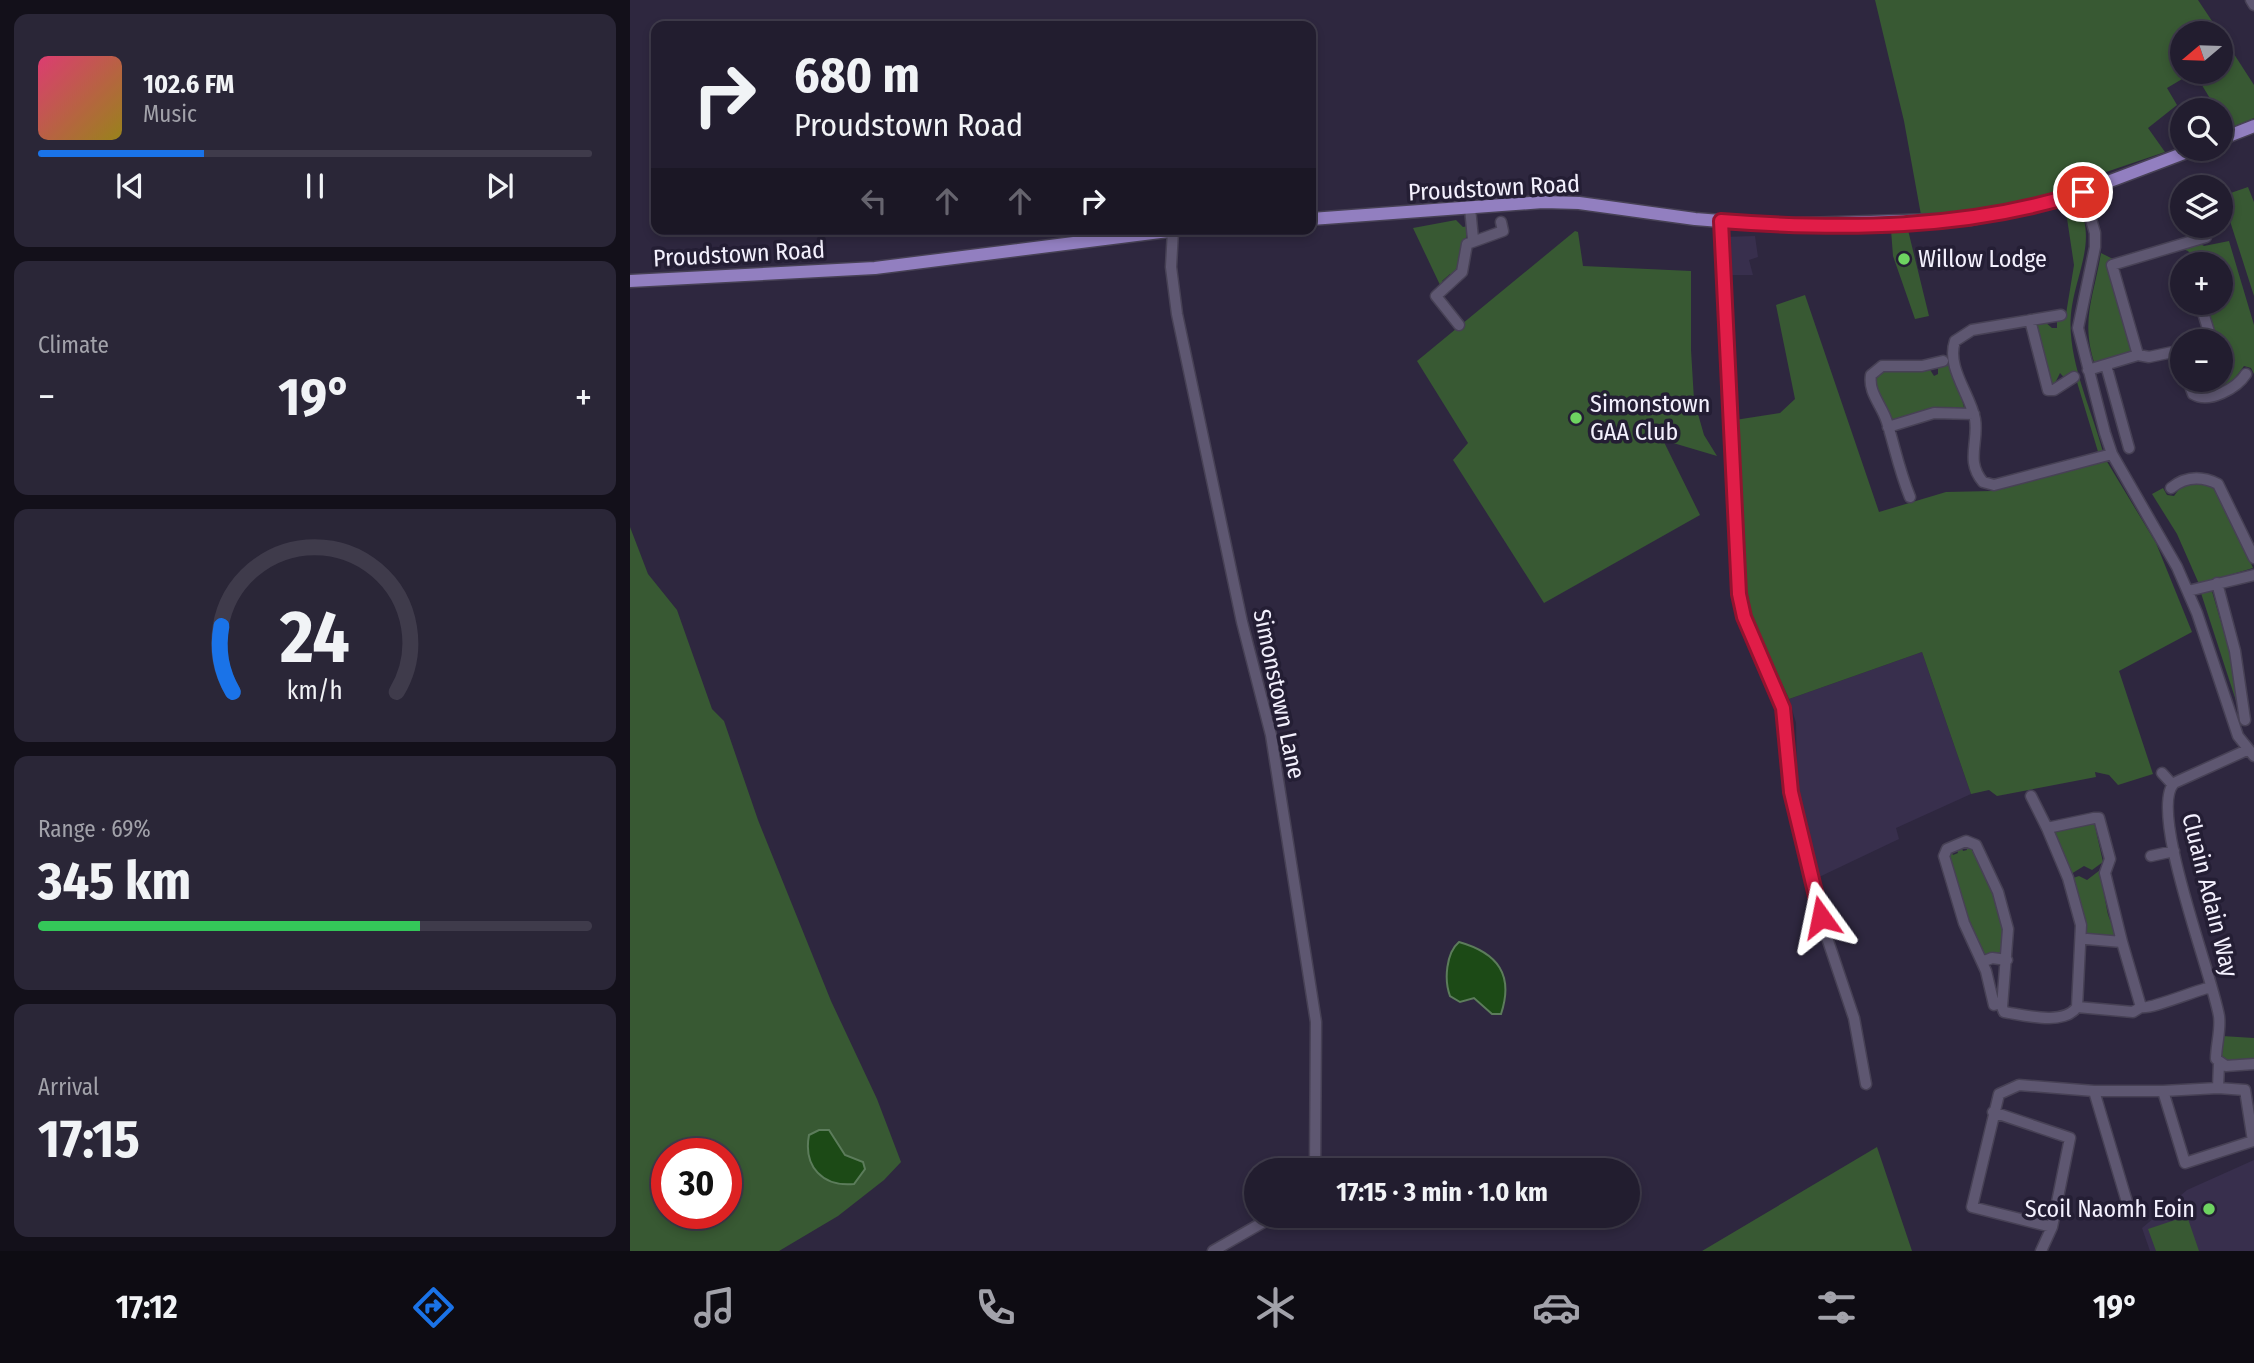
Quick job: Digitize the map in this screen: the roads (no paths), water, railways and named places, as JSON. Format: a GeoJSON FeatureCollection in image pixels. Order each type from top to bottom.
{"type":"FeatureCollection","features":[{"type":"Feature","properties":{"kind":"main road"},"geometry":{"type":"LineString","coordinates":[[2233,134],[2254,126]]}},
{"type":"Feature","properties":{"kind":"main road","name":"Proudstown Road"},"geometry":{"type":"LineString","coordinates":[[1316,219],[1579,203],[1771,225],[1960,220],[2018,211],[2083,192],[2170,159]]}},
{"type":"Feature","properties":{"kind":"main road","name":"Proudstown Road"},"geometry":{"type":"LineString","coordinates":[[630,281],[875,268],[1138,235]]}},
{"type":"Feature","properties":{"kind":"street"},"geometry":{"type":"LineString","coordinates":[[2251,0],[2254,5]]}},
{"type":"Feature","properties":{"kind":"street"},"geometry":{"type":"LineString","coordinates":[[2083,192],[2095,233],[2092,267],[2078,324],[2112,454],[2162,537],[2188,591],[2233,724],[2251,753]]}},
{"type":"Feature","properties":{"kind":"street"},"geometry":{"type":"LineString","coordinates":[[1470,208],[1473,239]]}},
{"type":"Feature","properties":{"kind":"street"},"geometry":{"type":"LineString","coordinates":[[1721,221],[1739,594],[1744,617],[1783,708],[1791,792],[1821,917],[1854,1018],[1866,1084]]}},
{"type":"Feature","properties":{"kind":"street"},"geometry":{"type":"LineString","coordinates":[[1459,325],[1436,296],[1460,276],[1464,268],[1463,252],[1473,239],[1503,232],[1501,222]]}},
{"type":"Feature","properties":{"kind":"street","name":"Simonstown Lane"},"geometry":{"type":"LineString","coordinates":[[1177,235],[1171,267],[1177,314],[1242,622],[1271,736],[1316,1021],[1315,1158]]}},
{"type":"Feature","properties":{"kind":"street"},"geometry":{"type":"LineString","coordinates":[[2138,355],[2112,265],[2203,238]]}},
{"type":"Feature","properties":{"kind":"street"},"geometry":{"type":"LineString","coordinates":[[2054,329],[2057,316],[1972,330],[1955,341],[1955,365],[1974,414],[1973,464],[1978,477],[1988,485],[2112,454]]}},
{"type":"Feature","properties":{"kind":"street"},"geometry":{"type":"LineString","coordinates":[[2030,320],[2045,386],[2050,391],[2066,378]]}},
{"type":"Feature","properties":{"kind":"street"},"geometry":{"type":"LineString","coordinates":[[2088,370],[2138,355],[2170,355]]}},
{"type":"Feature","properties":{"kind":"street"},"geometry":{"type":"LineString","coordinates":[[2106,365],[2132,443]]}},
{"type":"Feature","properties":{"kind":"street"},"geometry":{"type":"LineString","coordinates":[[1910,497],[1901,487],[1888,427],[1870,386],[1874,370],[1882,366],[1937,367]]}},
{"type":"Feature","properties":{"kind":"street"},"geometry":{"type":"LineString","coordinates":[[2233,386],[2246,374]]}},
{"type":"Feature","properties":{"kind":"street"},"geometry":{"type":"LineString","coordinates":[[2192,392],[2205,398],[2219,392]]}},
{"type":"Feature","properties":{"kind":"street"},"geometry":{"type":"LineString","coordinates":[[1888,427],[1934,413],[1974,414]]}},
{"type":"Feature","properties":{"kind":"street"},"geometry":{"type":"LineString","coordinates":[[2171,488],[2180,482],[2200,478],[2218,484],[2254,558]]}},
{"type":"Feature","properties":{"kind":"street"},"geometry":{"type":"LineString","coordinates":[[2188,591],[2254,575]]}},
{"type":"Feature","properties":{"kind":"street"},"geometry":{"type":"LineString","coordinates":[[2217,583],[2235,651],[2245,720]]}},
{"type":"Feature","properties":{"kind":"street","name":"Cluain Adain Way"},"geometry":{"type":"LineString","coordinates":[[2218,1088],[2219,1063],[2216,1054],[2219,1015],[2196,913],[2174,851],[2167,812],[2167,793],[2172,784],[2251,753]]}},
{"type":"Feature","properties":{"kind":"street"},"geometry":{"type":"LineString","coordinates":[[2162,773],[2172,784]]}},
{"type":"Feature","properties":{"kind":"street"},"geometry":{"type":"LineString","coordinates":[[1999,1008],[2059,1017],[2074,1012],[2077,1007],[2081,925],[2068,878],[2031,796]]}},
{"type":"Feature","properties":{"kind":"street"},"geometry":{"type":"LineString","coordinates":[[2047,828],[2099,818],[2110,859],[2105,873],[2141,1007]]}},
{"type":"Feature","properties":{"kind":"street"},"geometry":{"type":"LineString","coordinates":[[1966,841],[1973,841],[1976,845],[2001,901],[2008,929],[2002,1007],[1999,1008],[1964,923],[1944,856],[1947,849],[1966,841]]}},
{"type":"Feature","properties":{"kind":"street"},"geometry":{"type":"LineString","coordinates":[[2151,856],[2174,851]]}},
{"type":"Feature","properties":{"kind":"street"},"geometry":{"type":"LineString","coordinates":[[2087,939],[2122,942]]}},
{"type":"Feature","properties":{"kind":"street"},"geometry":{"type":"LineString","coordinates":[[1982,962],[1992,958],[2007,960]]}},
{"type":"Feature","properties":{"kind":"street"},"geometry":{"type":"LineString","coordinates":[[2077,1007],[2123,1013],[2141,1007],[2151,1009],[2178,996],[2211,987]]}},
{"type":"Feature","properties":{"kind":"street"},"geometry":{"type":"LineString","coordinates":[[2219,1063],[2226,1066],[2254,1064]]}},
{"type":"Feature","properties":{"kind":"street"},"geometry":{"type":"LineString","coordinates":[[2052,1227],[1972,1207],[1998,1094],[2019,1085],[2094,1091],[2218,1088],[2245,1090],[2253,1142],[2185,1163],[2163,1091]]}},
{"type":"Feature","properties":{"kind":"street"},"geometry":{"type":"LineString","coordinates":[[2094,1091],[2127,1202]]}},
{"type":"Feature","properties":{"kind":"street"},"geometry":{"type":"LineString","coordinates":[[1993,1112],[2070,1138],[2052,1227],[2041,1251]]}},
{"type":"Feature","properties":{"kind":"street"},"geometry":{"type":"LineString","coordinates":[[1213,1251],[1253,1228]]}},
{"type":"Feature","properties":{"kind":"place","name":"Willow Lodge"},"geometry":{"type":"Point","coordinates":[1904,259]}},
{"type":"Feature","properties":{"kind":"place","name":"Simonstown GAA Club"},"geometry":{"type":"Point","coordinates":[1576,418]}},
{"type":"Feature","properties":{"kind":"place","name":"Scoil Naomh Eoin"},"geometry":{"type":"Point","coordinates":[2209,1209]}}]}
